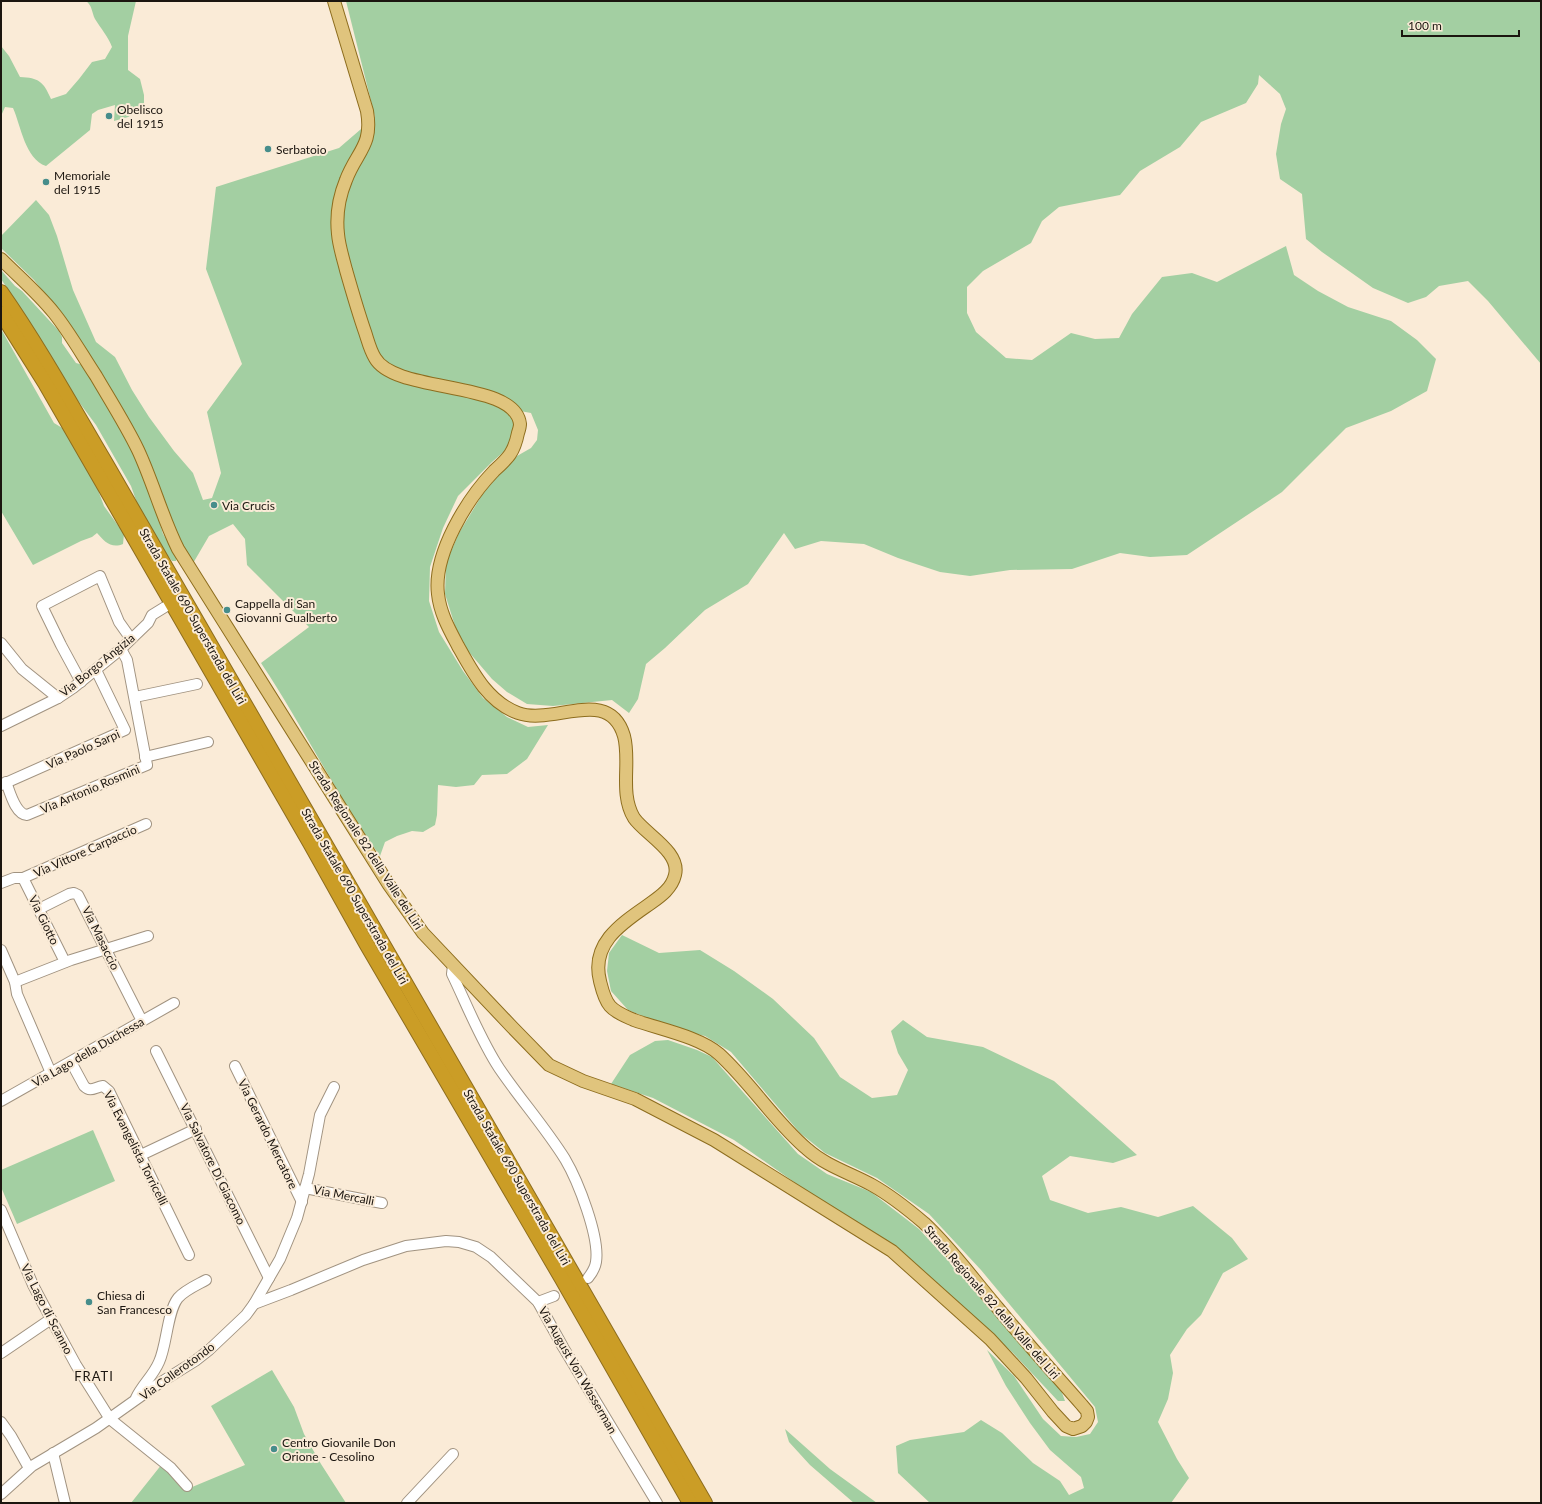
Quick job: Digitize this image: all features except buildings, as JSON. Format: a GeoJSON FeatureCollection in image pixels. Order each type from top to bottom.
{"type":"FeatureCollection","features":[{"type":"Feature","properties":{"kind":"highway","name":"Strada Statale 690 Superstrada del Liri"},"geometry":{"type":"LineString","coordinates":[[1,292],[43,356],[104,460],[705,1503]]}},
{"type":"Feature","properties":{"kind":"highway","name":"Strada Statale 690 Superstrada del Liri"},"geometry":{"type":"LineString","coordinates":[[1,313],[60,408],[371,952],[562,1279],[690,1503]]}},
{"type":"Feature","properties":{"kind":"main road","name":"Strada Regionale 82 della Valle del Liri"},"geometry":{"type":"LineString","coordinates":[[1,258],[45,302],[74,340],[116,410],[137,449],[149,476],[169,530],[185,560],[390,885],[423,933],[549,1065],[583,1081],[634,1099],[714,1140],[892,1250],[990,1339],[1026,1378],[1066,1426],[1073,1428],[1082,1426],[1088,1417],[1087,1411],[1007,1320],[943,1242],[920,1220],[874,1186],[828,1164],[809,1151],[790,1134],[732,1066],[715,1050],[702,1042],[624,1016],[612,1009],[602,992],[597,972],[599,953],[608,938],[634,915],[664,893],[674,880],[676,868],[670,854],[638,823],[631,812],[626,790],[626,744],[622,728],[617,720],[613,716],[600,710],[589,709],[542,717],[524,715],[512,711],[495,700],[480,684],[444,619],[438,599],[437,586],[443,556],[455,525],[472,498],[495,471],[506,462],[512,453],[520,425],[517,417],[509,406],[464,390],[394,373],[380,365],[373,355],[356,309],[338,239],[338,213],[342,193],[347,178],[368,137],[369,128],[367,111],[334,1]]}},
{"type":"Feature","properties":{"kind":"street"},"geometry":{"type":"LineString","coordinates":[[81,682],[42,606],[100,576],[125,633],[131,640]]}},
{"type":"Feature","properties":{"kind":"street","name":"Via Borgo Angizia"},"geometry":{"type":"LineString","coordinates":[[1,726],[58,698],[81,682],[131,640],[148,623],[152,615],[165,606]]}},
{"type":"Feature","properties":{"kind":"street"},"geometry":{"type":"LineString","coordinates":[[1,643],[22,669],[58,698]]}},
{"type":"Feature","properties":{"kind":"street","name":"Via Antonio Rosmini"},"geometry":{"type":"LineString","coordinates":[[4,784],[18,811],[23,815],[27,815],[147,765],[127,660],[121,649]]}},
{"type":"Feature","properties":{"kind":"street","name":"Via Paolo Sarpi"},"geometry":{"type":"LineString","coordinates":[[4,784],[125,730],[96,670]]}},
{"type":"Feature","properties":{"kind":"street"},"geometry":{"type":"LineString","coordinates":[[135,697],[197,684]]}},
{"type":"Feature","properties":{"kind":"street"},"geometry":{"type":"LineString","coordinates":[[146,758],[208,742]]}},
{"type":"Feature","properties":{"kind":"street","name":"Via Vittore Carpaccio"},"geometry":{"type":"LineString","coordinates":[[1,883],[14,878],[23,878],[146,824]]}},
{"type":"Feature","properties":{"kind":"street","name":"Via Giotto"},"geometry":{"type":"LineString","coordinates":[[23,878],[65,962]]}},
{"type":"Feature","properties":{"kind":"street","name":"Via Masaccio"},"geometry":{"type":"LineString","coordinates":[[39,909],[69,894],[74,893],[78,895],[142,1021]]}},
{"type":"Feature","properties":{"kind":"street"},"geometry":{"type":"LineString","coordinates":[[15,982],[65,962],[148,936]]}},
{"type":"Feature","properties":{"kind":"street"},"geometry":{"type":"LineString","coordinates":[[1,950],[15,982],[16,992],[51,1073]]}},
{"type":"Feature","properties":{"kind":"street"},"geometry":{"type":"LineString","coordinates":[[453,965],[452,974],[485,1045],[499,1068],[553,1142],[573,1175],[588,1213],[596,1245],[597,1261],[593,1272],[588,1278]]}},
{"type":"Feature","properties":{"kind":"street","name":"Via Lago della Duchessa"},"geometry":{"type":"LineString","coordinates":[[1,1101],[174,1003]]}},
{"type":"Feature","properties":{"kind":"street","name":"Via Salvatore Di Giacomo"},"geometry":{"type":"LineString","coordinates":[[156,1051],[196,1129],[268,1278]]}},
{"type":"Feature","properties":{"kind":"street","name":"Via Evangelista Torricelli"},"geometry":{"type":"LineString","coordinates":[[71,1062],[87,1089],[92,1090],[103,1086],[108,1090],[189,1255]]}},
{"type":"Feature","properties":{"kind":"street","name":"Via Gerardo Mercatore"},"geometry":{"type":"LineString","coordinates":[[234,1066],[302,1202]]}},
{"type":"Feature","properties":{"kind":"street","name":"Via Collerotondo"},"geometry":{"type":"LineString","coordinates":[[1,1494],[29,1468],[110,1419],[204,1354],[242,1319],[254,1304],[282,1254],[295,1223],[302,1202],[320,1115],[334,1087]]}},
{"type":"Feature","properties":{"kind":"street"},"geometry":{"type":"LineString","coordinates":[[141,1155],[196,1129]]}},
{"type":"Feature","properties":{"kind":"street","name":"Via Mercalli"},"geometry":{"type":"LineString","coordinates":[[305,1188],[382,1203]]}},
{"type":"Feature","properties":{"kind":"street","name":"Via Lago di Scanno"},"geometry":{"type":"LineString","coordinates":[[1,1210],[51,1319],[82,1376],[110,1419],[172,1468],[187,1486]]}},
{"type":"Feature","properties":{"kind":"street","name":"Via August Von Wasserman"},"geometry":{"type":"LineString","coordinates":[[254,1304],[385,1252],[417,1244],[442,1241],[459,1242],[480,1250],[491,1257],[538,1302],[562,1347],[657,1503]]}},
{"type":"Feature","properties":{"kind":"street"},"geometry":{"type":"LineString","coordinates":[[135,1401],[140,1390],[155,1370],[160,1360],[174,1303],[180,1296],[206,1280]]}},
{"type":"Feature","properties":{"kind":"street"},"geometry":{"type":"LineString","coordinates":[[538,1302],[554,1296]]}},
{"type":"Feature","properties":{"kind":"street"},"geometry":{"type":"LineString","coordinates":[[1,1353],[51,1319]]}},
{"type":"Feature","properties":{"kind":"street"},"geometry":{"type":"LineString","coordinates":[[1,1422],[29,1468]]}},
{"type":"Feature","properties":{"kind":"street"},"geometry":{"type":"LineString","coordinates":[[53,1453],[65,1503]]}},
{"type":"Feature","properties":{"kind":"street"},"geometry":{"type":"LineString","coordinates":[[407,1503],[453,1454]]}},
{"type":"Feature","properties":{"kind":"green space"},"geometry":{"type":"Polygon","coordinates":[[[86,1],[136,1],[128,36],[128,70],[140,79],[144,95],[144,108],[128,117],[114,121],[115,105],[98,110],[92,114],[90,130],[46,166],[33,157],[28,149],[13,108],[5,107],[1,116],[1,46],[9,56],[20,77],[32,78],[43,84],[51,99],[66,94],[92,62],[105,59],[112,47],[95,19],[90,5],[86,1]]]}},
{"type":"Feature","properties":{"kind":"green space"},"geometry":{"type":"Polygon","coordinates":[[[346,1],[1541,1],[1541,364],[1488,301],[1468,281],[1439,286],[1426,297],[1408,303],[1373,288],[1306,239],[1302,194],[1280,179],[1276,154],[1281,124],[1286,109],[1280,94],[1259,75],[1258,84],[1246,103],[1201,122],[1180,147],[1140,171],[1120,195],[1059,207],[1042,221],[1031,243],[983,271],[967,287],[967,313],[976,332],[1006,358],[1032,360],[1071,333],[1095,339],[1119,338],[1132,314],[1162,277],[1192,273],[1217,282],[1286,246],[1294,275],[1318,291],[1348,307],[1391,321],[1417,340],[1436,359],[1427,391],[1391,411],[1346,428],[1282,492],[1187,555],[1150,557],[1120,553],[1072,569],[1010,570],[970,576],[940,572],[898,558],[864,544],[821,541],[795,549],[784,533],[748,584],[705,610],[646,664],[638,699],[629,713],[612,700],[553,706],[527,704],[507,692],[492,679],[468,651],[455,626],[445,594],[446,563],[459,533],[482,495],[517,456],[531,448],[537,440],[538,430],[531,413],[520,411],[508,448],[458,496],[443,528],[430,567],[429,601],[439,632],[463,671],[483,698],[507,717],[528,727],[548,725],[527,759],[507,774],[482,775],[474,785],[456,787],[438,785],[437,815],[435,825],[423,832],[412,831],[385,842],[380,856],[334,785],[261,663],[309,627],[247,565],[245,539],[233,524],[209,536],[192,565],[175,534],[148,456],[131,425],[72,328],[34,280],[1,248],[1,236],[36,200],[49,215],[57,236],[73,290],[96,342],[115,357],[132,390],[149,417],[174,451],[193,473],[203,500],[212,498],[221,473],[207,412],[242,364],[206,269],[216,187],[339,148],[375,117],[346,1]]]}},
{"type":"Feature","properties":{"kind":"green space"},"geometry":{"type":"Polygon","coordinates":[[[1,270],[59,331],[62,337],[62,343],[76,363],[83,365],[115,421],[120,426],[147,480],[163,534],[177,557],[176,561],[172,561],[165,552],[137,503],[131,486],[96,425],[76,398],[27,318],[1,279],[1,270]]]}},
{"type":"Feature","properties":{"kind":"green space"},"geometry":{"type":"Polygon","coordinates":[[[1,329],[54,423],[64,429],[98,490],[104,506],[124,534],[123,544],[115,546],[111,545],[97,533],[92,537],[33,565],[1,511],[1,329]]]}},
{"type":"Feature","properties":{"kind":"green space"},"geometry":{"type":"Polygon","coordinates":[[[622,935],[659,953],[700,950],[734,971],[773,999],[814,1038],[840,1077],[872,1098],[897,1095],[908,1070],[898,1053],[891,1031],[903,1020],[927,1037],[983,1047],[1054,1081],[1137,1155],[1113,1163],[1070,1156],[1042,1176],[1050,1200],[1088,1213],[1121,1207],[1158,1217],[1193,1206],[1232,1238],[1248,1259],[1223,1273],[1201,1315],[1187,1329],[1170,1355],[1173,1373],[1168,1399],[1158,1422],[1177,1459],[1189,1478],[1171,1503],[930,1503],[898,1473],[896,1446],[910,1440],[964,1432],[981,1420],[1002,1433],[1033,1463],[1060,1481],[1069,1495],[1084,1488],[1081,1477],[1050,1450],[1030,1423],[1006,1386],[987,1350],[1014,1376],[1043,1419],[1061,1436],[1076,1437],[1090,1434],[1098,1422],[1095,1407],[981,1270],[929,1214],[877,1178],[825,1153],[800,1133],[731,1052],[705,1036],[672,1028],[628,1010],[611,991],[607,971],[609,953],[622,935]]]}},
{"type":"Feature","properties":{"kind":"green space"},"geometry":{"type":"Polygon","coordinates":[[[668,1040],[712,1057],[798,1154],[827,1174],[871,1192],[919,1229],[984,1299],[1061,1390],[1065,1401],[1058,1401],[1013,1353],[891,1243],[804,1189],[734,1140],[653,1098],[611,1084],[630,1055],[655,1041],[668,1040]]]}},
{"type":"Feature","properties":{"kind":"green space"},"geometry":{"type":"Polygon","coordinates":[[[93,1130],[115,1181],[17,1224],[1,1187],[1,1170],[93,1130]]]}},
{"type":"Feature","properties":{"kind":"green space","name":"Centro Giovanile Don Orione - Cesolino"},"geometry":{"type":"Polygon","coordinates":[[[272,1370],[294,1407],[304,1434],[346,1503],[131,1503],[162,1464],[185,1490],[245,1465],[211,1406],[272,1370]]]}},
{"type":"Feature","properties":{"kind":"green space"},"geometry":{"type":"Polygon","coordinates":[[[785,1429],[830,1469],[877,1503],[854,1503],[810,1465],[789,1442],[785,1429]]]}},
{"type":"Feature","properties":{"kind":"place","name":"Obelisco del 1915"},"geometry":{"type":"Point","coordinates":[109,116]}},
{"type":"Feature","properties":{"kind":"place","name":"Serbatoio"},"geometry":{"type":"Point","coordinates":[268,149]}},
{"type":"Feature","properties":{"kind":"place","name":"Memoriale del 1915"},"geometry":{"type":"Point","coordinates":[46,182]}},
{"type":"Feature","properties":{"kind":"place","name":"Via Crucis"},"geometry":{"type":"Point","coordinates":[214,505]}},
{"type":"Feature","properties":{"kind":"place","name":"Cappella di San Giovanni Gualberto"},"geometry":{"type":"Point","coordinates":[227,610]}},
{"type":"Feature","properties":{"kind":"place","name":"Chiesa di San Francesco"},"geometry":{"type":"Point","coordinates":[89,1302]}},
{"type":"Feature","properties":{"kind":"place","name":"Centro Giovanile Don Orione - Cesolino"},"geometry":{"type":"Point","coordinates":[274,1449]}},
{"type":"Feature","properties":{"kind":"district","name":"FRATI"},"geometry":{"type":"Point","coordinates":[94,1376]}}]}
